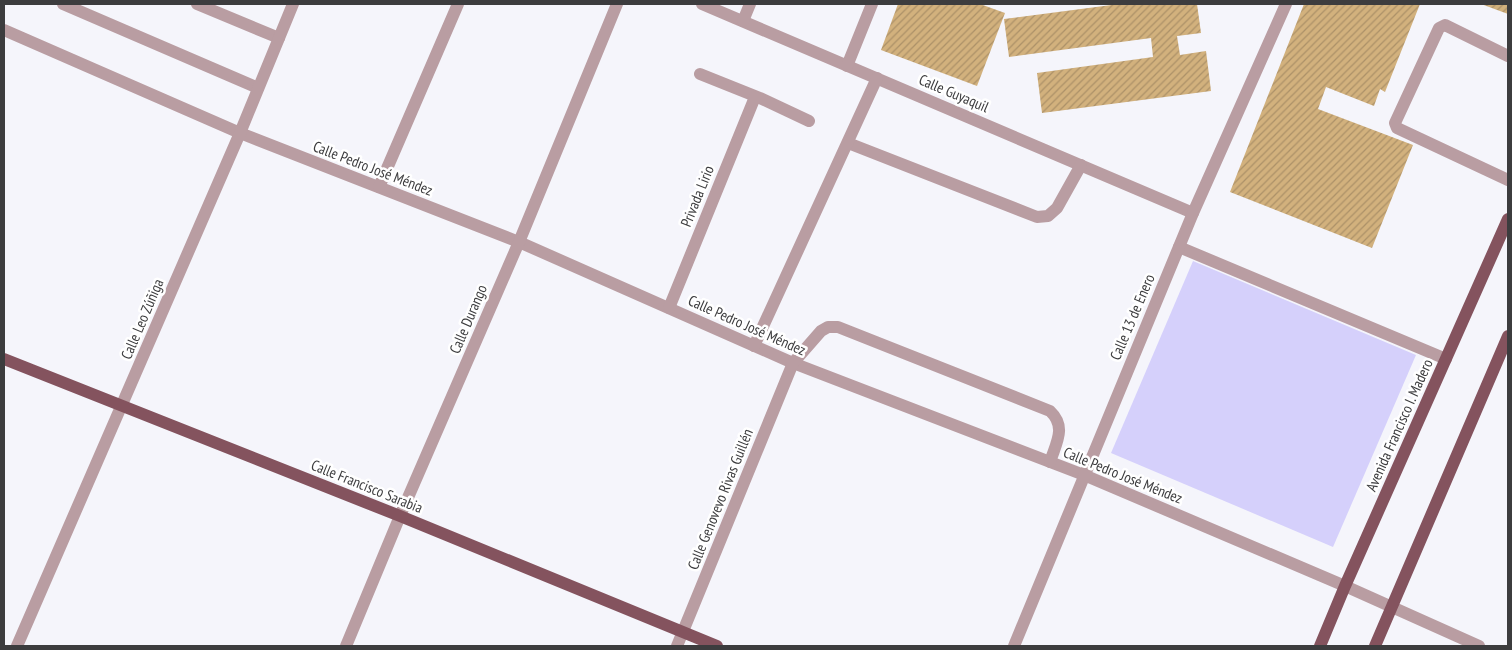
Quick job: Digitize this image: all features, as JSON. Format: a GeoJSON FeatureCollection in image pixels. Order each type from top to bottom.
{"type":"FeatureCollection","features":[{"type":"Feature","properties":{"kind":"main road","name":"Avenida Francisco I. Madero"},"geometry":{"type":"LineString","coordinates":[[1320,646],[1508,219]]}},
{"type":"Feature","properties":{"kind":"main road"},"geometry":{"type":"LineString","coordinates":[[1375,646],[1508,336]]}},
{"type":"Feature","properties":{"kind":"main road","name":"Calle Francisco Sarabia"},"geometry":{"type":"LineString","coordinates":[[4,360],[400,516],[717,646]]}},
{"type":"Feature","properties":{"kind":"street"},"geometry":{"type":"LineString","coordinates":[[63,4],[258,88]]}},
{"type":"Feature","properties":{"kind":"street"},"geometry":{"type":"LineString","coordinates":[[197,4],[279,38]]}},
{"type":"Feature","properties":{"kind":"street","name":"Calle Leo Zúñiga"},"geometry":{"type":"LineString","coordinates":[[18,646],[240,133],[293,4]]}},
{"type":"Feature","properties":{"kind":"street"},"geometry":{"type":"LineString","coordinates":[[378,187],[458,4]]}},
{"type":"Feature","properties":{"kind":"street","name":"Calle Durango"},"geometry":{"type":"LineString","coordinates":[[346,646],[400,516],[519,242],[617,4]]}},
{"type":"Feature","properties":{"kind":"street","name":"Calle Guyaquil"},"geometry":{"type":"LineString","coordinates":[[702,4],[1193,213]]}},
{"type":"Feature","properties":{"kind":"street"},"geometry":{"type":"LineString","coordinates":[[743,21],[750,4]]}},
{"type":"Feature","properties":{"kind":"street"},"geometry":{"type":"LineString","coordinates":[[847,66],[872,4]]}},
{"type":"Feature","properties":{"kind":"street","name":"Calle 13 de Enero"},"geometry":{"type":"LineString","coordinates":[[1014,646],[1193,213],[1286,4]]}},
{"type":"Feature","properties":{"kind":"street"},"geometry":{"type":"LineString","coordinates":[[1508,56],[1445,25],[1442,26],[1439,28],[1395,123],[1397,128],[1508,180]]}},
{"type":"Feature","properties":{"kind":"street","name":"Calle Pedro José Méndez"},"geometry":{"type":"LineString","coordinates":[[4,30],[240,133],[519,242],[793,363],[1084,475],[1392,606],[1479,646]]}},
{"type":"Feature","properties":{"kind":"street"},"geometry":{"type":"LineString","coordinates":[[700,74],[808,120]]}},
{"type":"Feature","properties":{"kind":"street"},"geometry":{"type":"LineString","coordinates":[[754,346],[877,78]]}},
{"type":"Feature","properties":{"kind":"street","name":"Privada Lirio"},"geometry":{"type":"LineString","coordinates":[[669,308],[755,97]]}},
{"type":"Feature","properties":{"kind":"street"},"geometry":{"type":"LineString","coordinates":[[848,143],[1037,217],[1048,216],[1057,208],[1081,165]]}},
{"type":"Feature","properties":{"kind":"street"},"geometry":{"type":"LineString","coordinates":[[1179,247],[1446,358]]}},
{"type":"Feature","properties":{"kind":"street","name":"Calle Genovevo Rivas Guillén"},"geometry":{"type":"LineString","coordinates":[[677,646],[793,363],[821,331],[828,327],[838,327],[1050,411],[1058,418],[1060,429],[1050,462]]}},
{"type":"Feature","properties":{"kind":"shaded area"},"geometry":{"type":"Polygon","coordinates":[[[1193,261],[1416,355],[1333,547],[1111,453],[1193,261]]]}},
{"type":"Feature","properties":{"kind":"building"},"geometry":{"type":"Polygon","coordinates":[[[898,4],[980,4],[1005,13],[977,86],[881,50],[898,4]]]}},
{"type":"Feature","properties":{"kind":"building"},"geometry":{"type":"Polygon","coordinates":[[[1119,4],[1197,4],[1201,33],[1177,36],[1180,55],[1206,51],[1211,91],[1042,113],[1037,73],[1153,57],[1151,38],[1009,57],[1004,19],[1119,4]]]}},
{"type":"Feature","properties":{"kind":"building"},"geometry":{"type":"Polygon","coordinates":[[[1304,4],[1420,4],[1385,92],[1380,89],[1374,106],[1326,87],[1318,109],[1413,145],[1372,248],[1230,192],[1304,4]]]}},
{"type":"Feature","properties":{"kind":"building"},"geometry":{"type":"Polygon","coordinates":[[[1481,4],[1508,4],[1508,14],[1481,4]]]}}]}
